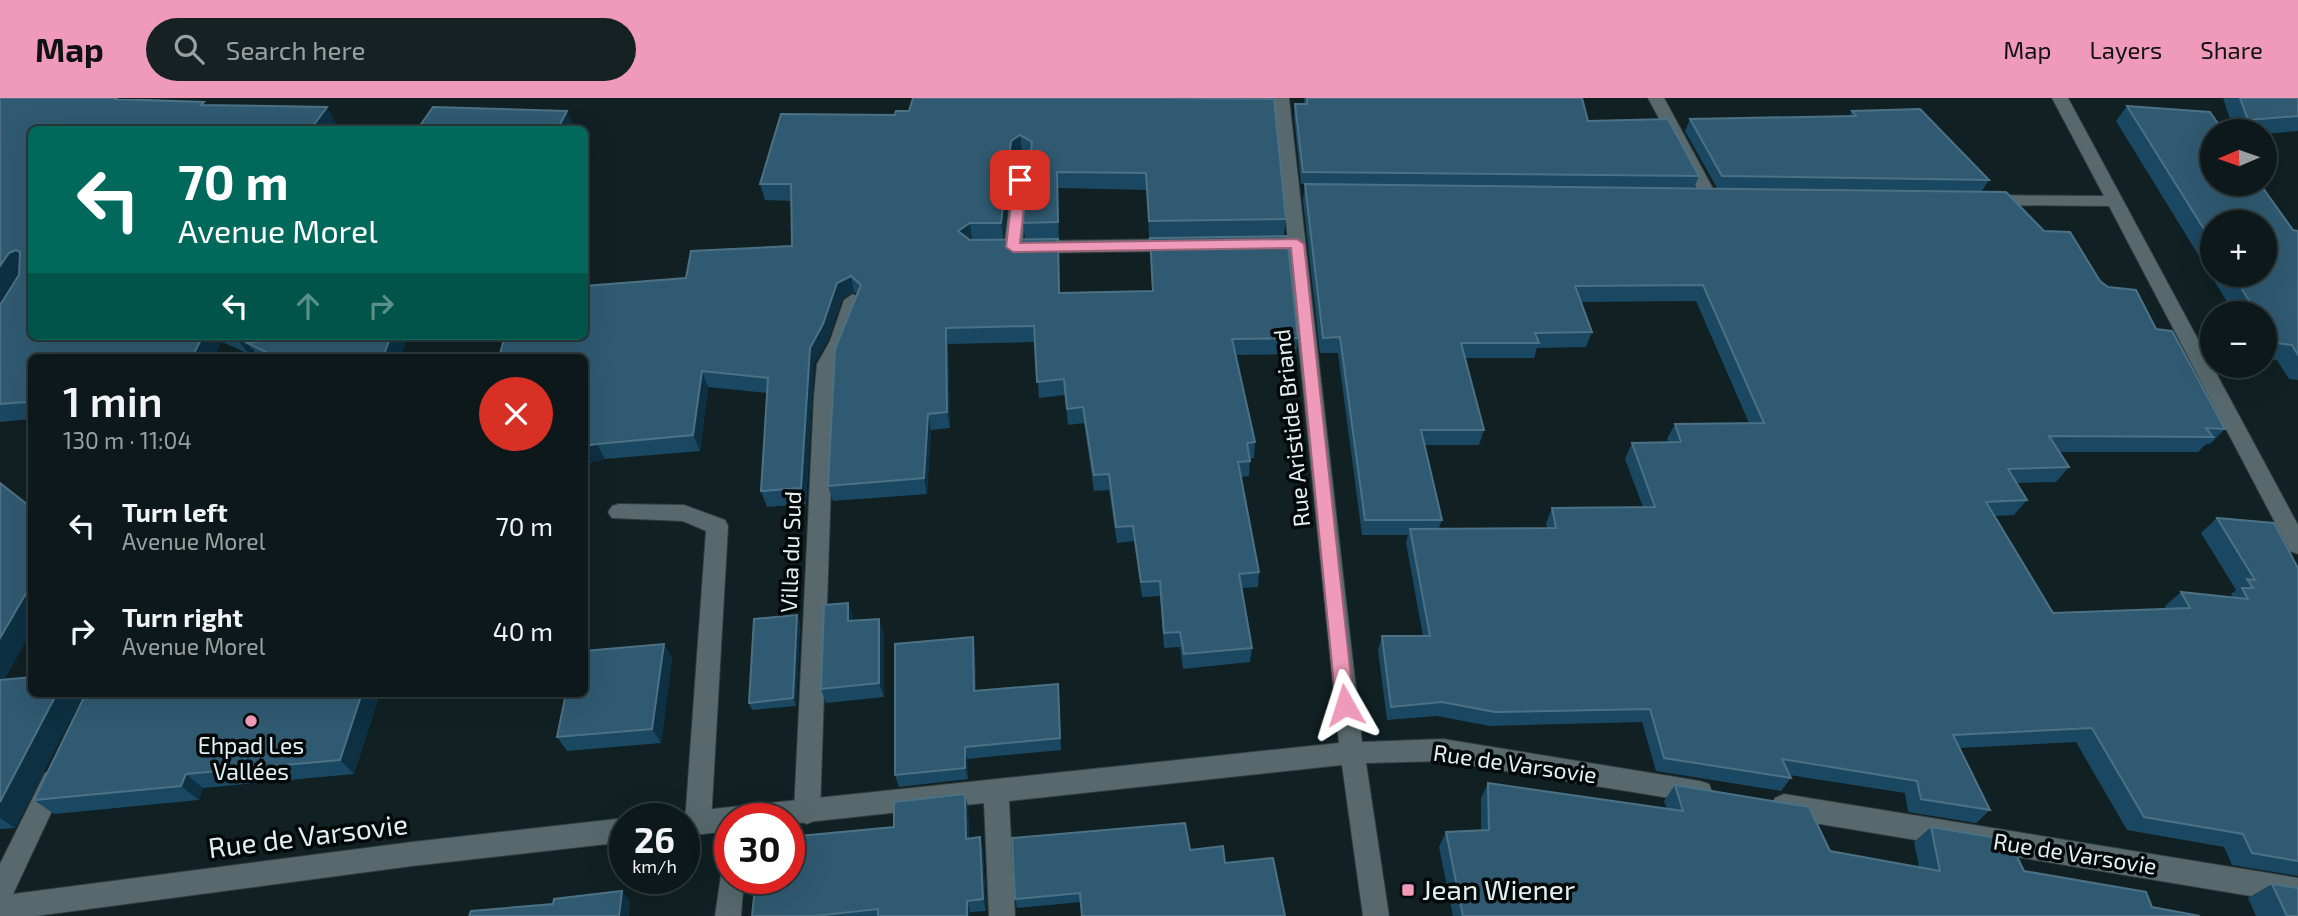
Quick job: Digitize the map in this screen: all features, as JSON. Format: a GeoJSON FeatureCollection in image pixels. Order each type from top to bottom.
{"type":"FeatureCollection","features":[{"type":"Feature","properties":{"kind":"street"},"geometry":{"type":"LineString","coordinates":[[1171,98],[1281,99]]}},
{"type":"Feature","properties":{"kind":"street"},"geometry":{"type":"LineString","coordinates":[[1656,98],[1709,196]]}},
{"type":"Feature","properties":{"kind":"street"},"geometry":{"type":"LineString","coordinates":[[2060,98],[2298,545]]}},
{"type":"Feature","properties":{"kind":"street","name":"Rue Aristide Briand"},"geometry":{"type":"LineString","coordinates":[[1281,99],[1301,192],[1290,244],[1352,753],[1376,916]]}},
{"type":"Feature","properties":{"kind":"street"},"geometry":{"type":"LineString","coordinates":[[1023,158],[1006,247],[1189,245]]}},
{"type":"Feature","properties":{"kind":"street"},"geometry":{"type":"LineString","coordinates":[[1964,200],[2115,201]]}},
{"type":"Feature","properties":{"kind":"street","name":"Villa du Sud"},"geometry":{"type":"LineString","coordinates":[[807,812],[824,396],[828,364],[853,300]]}},
{"type":"Feature","properties":{"kind":"street"},"geometry":{"type":"LineString","coordinates":[[619,512],[684,513],[718,526],[693,803]]}},
{"type":"Feature","properties":{"kind":"street","name":"Rue de Varsovie"},"geometry":{"type":"LineString","coordinates":[[807,812],[1352,753],[1443,750],[1719,795]]}},
{"type":"Feature","properties":{"kind":"street"},"geometry":{"type":"LineString","coordinates":[[0,892],[67,755]]}},
{"type":"Feature","properties":{"kind":"street"},"geometry":{"type":"LineString","coordinates":[[996,792],[1002,916]]}},
{"type":"Feature","properties":{"kind":"street","name":"Rue de Varsovie"},"geometry":{"type":"LineString","coordinates":[[1760,802],[2298,891]]}},
{"type":"Feature","properties":{"kind":"street","name":"Rue de Varsovie"},"geometry":{"type":"LineString","coordinates":[[0,908],[412,854],[609,832]]}},
{"type":"Feature","properties":{"kind":"street"},"geometry":{"type":"LineString","coordinates":[[728,916],[730,894]]}},
{"type":"Feature","properties":{"kind":"building"},"geometry":{"type":"Polygon","coordinates":[[[0,98],[117,98],[204,102],[201,105],[327,107],[313,126],[28,126],[28,340],[201,340],[194,354],[28,354],[27,402],[0,404],[0,305],[19,275],[20,252],[16,250],[9,253],[0,266],[0,98]]]}},
{"type":"Feature","properties":{"kind":"building"},"geometry":{"type":"Polygon","coordinates":[[[913,98],[1274,99],[1286,219],[1149,221],[1146,173],[1057,172],[1058,222],[1023,223],[1032,142],[1020,135],[1011,141],[1001,223],[970,223],[958,231],[970,240],[1058,239],[1059,293],[1153,291],[1150,238],[1287,236],[1298,338],[1232,339],[1255,442],[1247,443],[1250,461],[1238,462],[1259,572],[1239,574],[1252,648],[1184,654],[1180,632],[1164,633],[1160,581],[1141,582],[1133,526],[1116,527],[1109,474],[1094,475],[1083,407],[1067,409],[1064,379],[1037,382],[1034,326],[946,328],[947,412],[928,414],[924,478],[828,486],[835,349],[861,285],[851,276],[837,283],[823,324],[810,348],[801,488],[761,491],[768,378],[702,371],[693,435],[588,445],[588,354],[500,354],[504,340],[588,340],[588,286],[686,278],[691,251],[792,246],[791,184],[760,184],[781,114],[895,115],[896,111],[909,111],[913,98]]]}},
{"type":"Feature","properties":{"kind":"building"},"geometry":{"type":"Polygon","coordinates":[[[1307,98],[1582,98],[1588,121],[1668,119],[1699,176],[1303,172],[1295,104],[1307,104],[1307,98]]]}},
{"type":"Feature","properties":{"kind":"building"},"geometry":{"type":"Polygon","coordinates":[[[2240,98],[2298,98],[2298,116],[2248,119],[2240,98]]]}},
{"type":"Feature","properties":{"kind":"building"},"geometry":{"type":"Polygon","coordinates":[[[2127,106],[2210,112],[2215,119],[2200,119],[2200,196],[2269,196],[2293,230],[2298,231],[2298,355],[2292,345],[2277,343],[2277,301],[2249,301],[2241,287],[2277,287],[2277,210],[2200,210],[2200,223],[2127,106]]]}},
{"type":"Feature","properties":{"kind":"building"},"geometry":{"type":"Polygon","coordinates":[[[433,107],[567,111],[559,126],[420,126],[433,107]]]}},
{"type":"Feature","properties":{"kind":"building"},"geometry":{"type":"Polygon","coordinates":[[[1920,109],[1989,180],[1722,176],[1690,119],[1856,116],[1852,111],[1920,109]]]}},
{"type":"Feature","properties":{"kind":"building"},"geometry":{"type":"Polygon","coordinates":[[[1305,184],[2006,192],[2044,231],[2070,232],[2100,281],[2108,287],[2136,290],[2156,329],[2172,331],[2225,429],[2206,428],[2213,437],[2049,436],[2069,467],[2008,469],[2027,500],[1986,502],[2053,613],[2190,608],[2181,592],[2248,599],[2242,588],[2253,588],[2247,579],[2255,580],[2217,518],[2274,523],[2298,568],[2298,861],[2252,853],[2243,834],[2144,817],[2092,728],[1953,735],[1990,810],[1921,799],[1917,781],[1782,759],[1791,778],[1664,758],[1650,709],[1495,712],[1442,702],[1391,707],[1382,636],[1430,636],[1410,529],[1556,528],[1552,508],[1655,507],[1632,443],[1681,442],[1675,424],[1764,423],[1703,285],[1575,286],[1592,332],[1535,333],[1539,343],[1461,343],[1484,430],[1421,430],[1442,520],[1365,520],[1340,337],[1323,338],[1305,184]]]}},
{"type":"Feature","properties":{"kind":"building"},"geometry":{"type":"Polygon","coordinates":[[[389,340],[384,354],[265,354],[266,352],[247,343],[389,340]]]}},
{"type":"Feature","properties":{"kind":"building"},"geometry":{"type":"Polygon","coordinates":[[[0,483],[28,505],[28,590],[0,638],[0,483]]]}},
{"type":"Feature","properties":{"kind":"building"},"geometry":{"type":"Polygon","coordinates":[[[848,603],[848,621],[879,619],[879,683],[821,689],[824,605],[848,603]]]}},
{"type":"Feature","properties":{"kind":"building"},"geometry":{"type":"Polygon","coordinates":[[[797,615],[793,698],[749,703],[754,619],[797,615]]]}},
{"type":"Feature","properties":{"kind":"building"},"geometry":{"type":"Polygon","coordinates":[[[973,637],[974,691],[1058,684],[1060,738],[965,747],[965,768],[895,775],[895,644],[973,637]]]}},
{"type":"Feature","properties":{"kind":"building"},"geometry":{"type":"Polygon","coordinates":[[[664,644],[652,729],[557,737],[565,697],[588,697],[588,651],[664,644]]]}},
{"type":"Feature","properties":{"kind":"building"},"geometry":{"type":"Polygon","coordinates":[[[28,677],[28,697],[55,697],[0,802],[0,680],[28,677]]]}},
{"type":"Feature","properties":{"kind":"building","name":"Ehpad Les Vallées"},"geometry":{"type":"Polygon","coordinates":[[[84,697],[361,697],[340,760],[186,774],[181,786],[34,800],[84,697]]]}},
{"type":"Feature","properties":{"kind":"building"},"geometry":{"type":"Polygon","coordinates":[[[1488,783],[1683,811],[1675,785],[1809,807],[1830,851],[1940,871],[1931,827],[2009,840],[2024,871],[2146,892],[2152,907],[2200,916],[1463,916],[1446,832],[1489,830],[1488,783]]]}},
{"type":"Feature","properties":{"kind":"building"},"geometry":{"type":"Polygon","coordinates":[[[965,794],[966,839],[980,837],[983,899],[967,901],[967,916],[878,916],[878,909],[814,916],[752,916],[754,894],[805,894],[805,835],[894,827],[894,802],[965,794]]]}},
{"type":"Feature","properties":{"kind":"building"},"geometry":{"type":"Polygon","coordinates":[[[1185,823],[1190,850],[1223,846],[1225,863],[1273,858],[1285,916],[1082,916],[1080,893],[1015,899],[1012,838],[1185,823]]]}},
{"type":"Feature","properties":{"kind":"building"},"geometry":{"type":"Polygon","coordinates":[[[2272,884],[2298,888],[2298,916],[2287,916],[2272,884]]]}},
{"type":"Feature","properties":{"kind":"building"},"geometry":{"type":"Polygon","coordinates":[[[609,893],[622,894],[619,916],[469,916],[471,911],[553,904],[554,899],[609,893]]]}},
{"type":"Feature","properties":{"kind":"place","name":"Ehpad Les Vallées"},"geometry":{"type":"Point","coordinates":[251,721]}},
{"type":"Feature","properties":{"kind":"place","name":"Jean Wiener"},"geometry":{"type":"Point","coordinates":[1408,890]}},
{"type":"Feature","properties":{"kind":"route"},"geometry":{"type":"LineString","coordinates":[[1020,180],[1013,247],[1297,244],[1345,705]]}}]}
